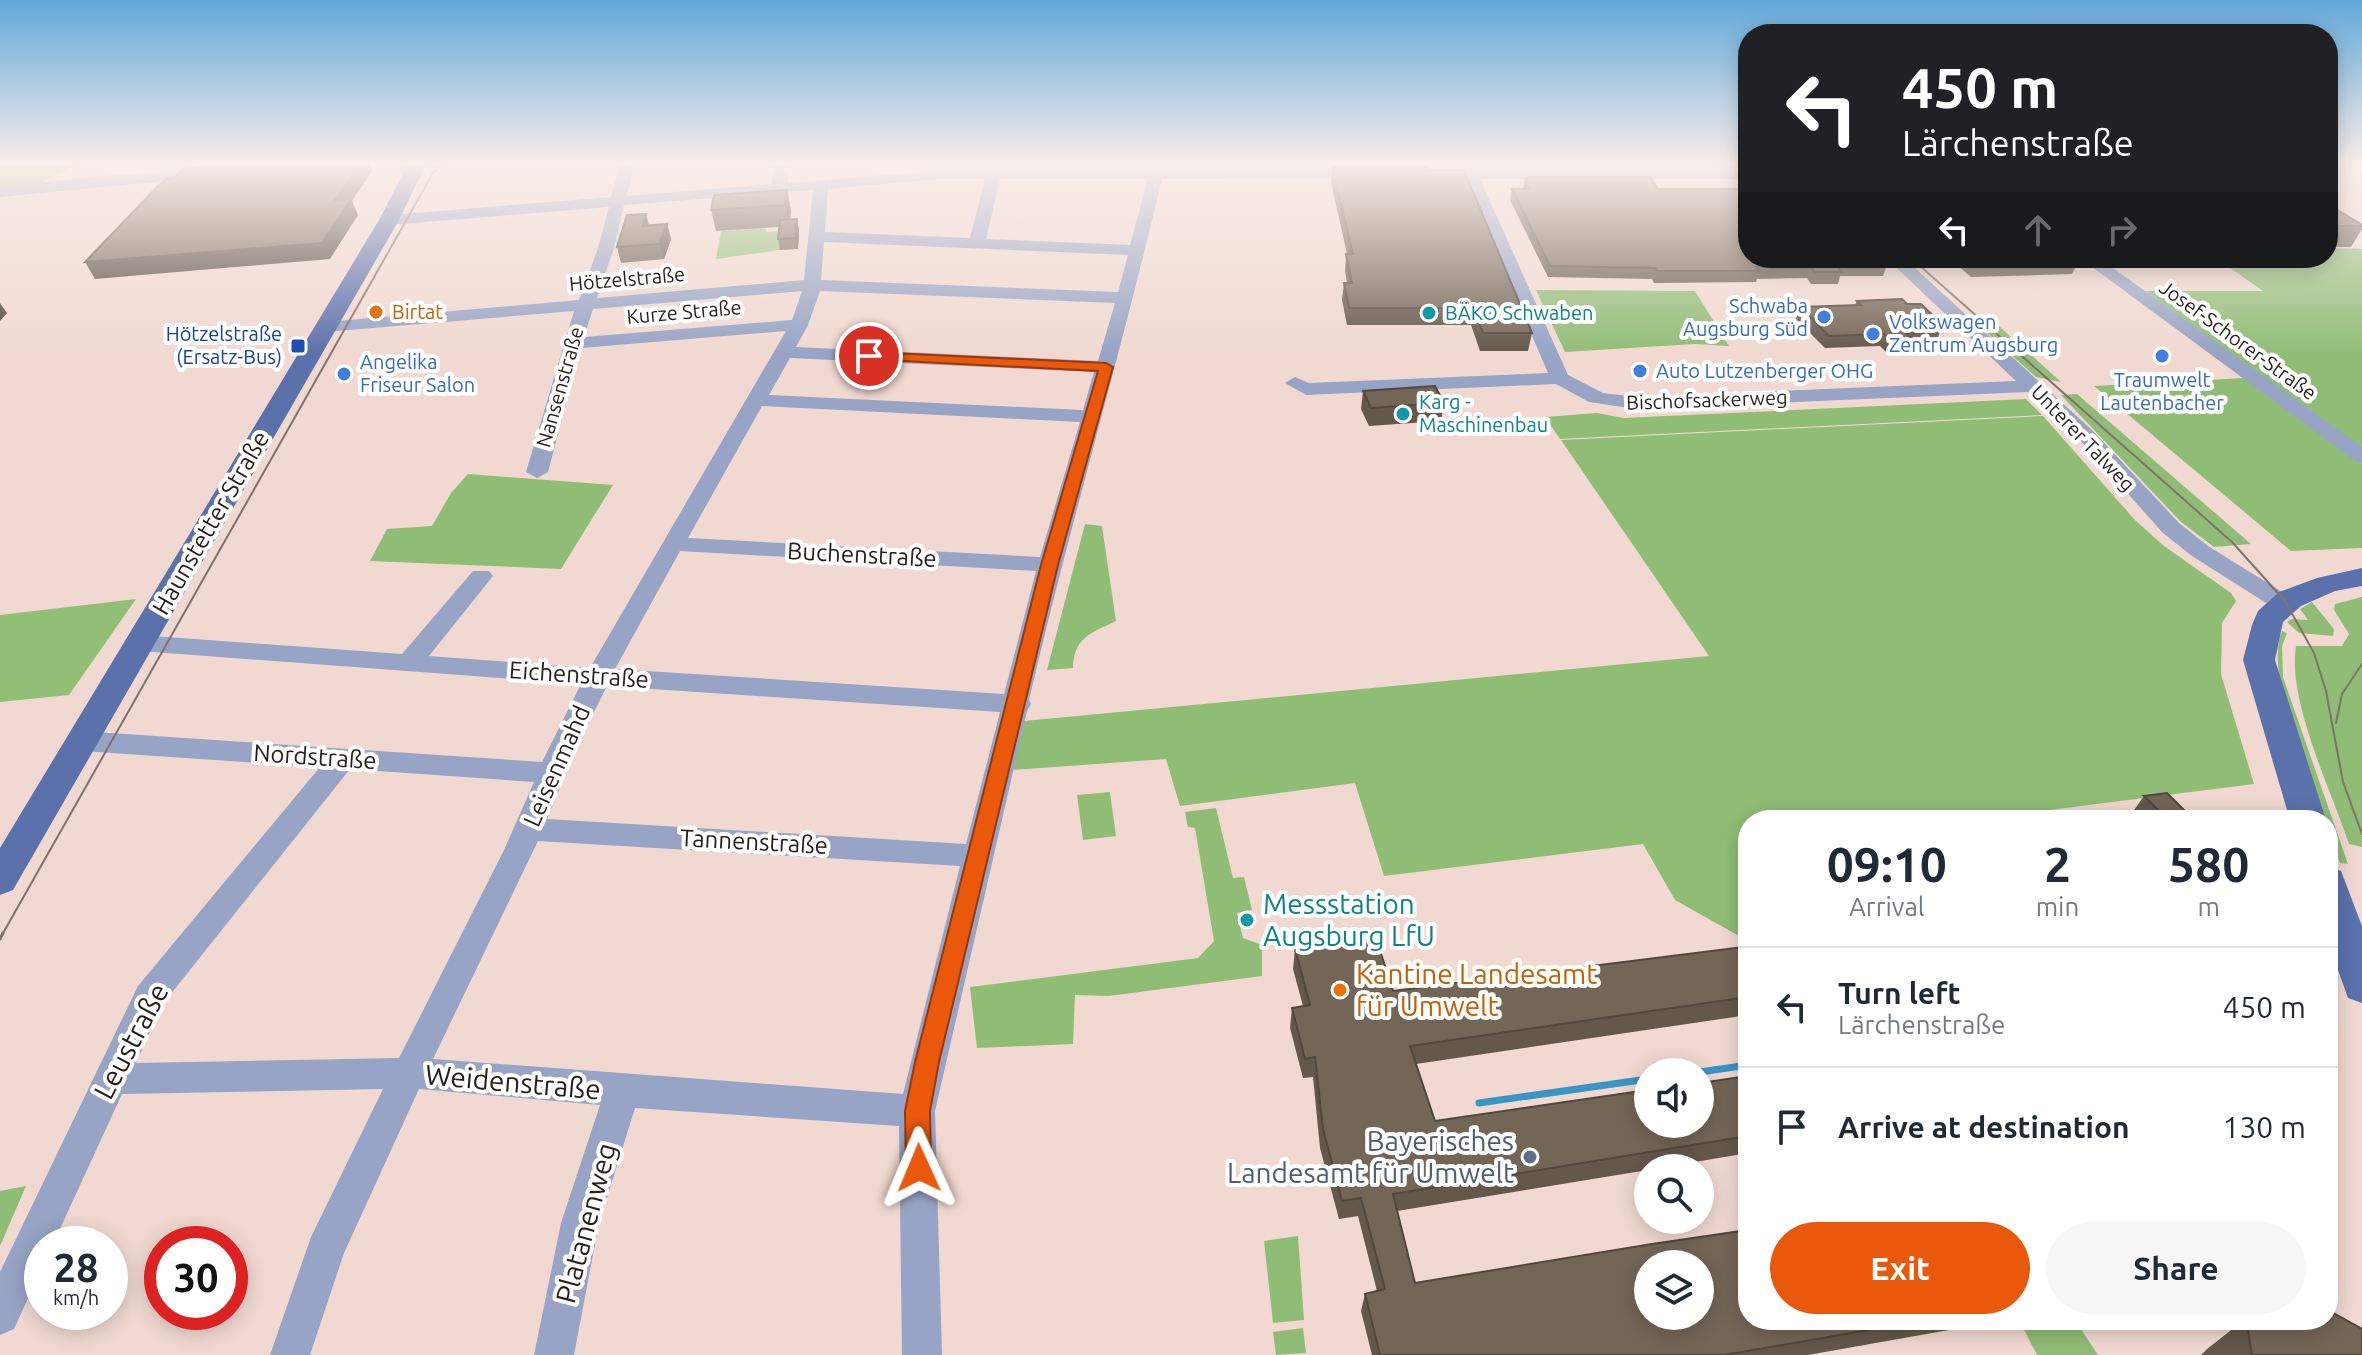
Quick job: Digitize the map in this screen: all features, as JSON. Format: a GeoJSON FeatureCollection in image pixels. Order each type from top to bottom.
{"type":"FeatureCollection","features":[{"type":"Feature","properties":{"kind":"main road","name":"Haunstetter Straße"},"geometry":{"type":"LineString","coordinates":[[0,880],[385,227]]}},
{"type":"Feature","properties":{"kind":"main road"},"geometry":{"type":"LineString","coordinates":[[2305,810],[2259,660],[2269,618],[2283,603],[2307,590],[2362,577]]}},
{"type":"Feature","properties":{"kind":"main road"},"geometry":{"type":"LineString","coordinates":[[2338,912],[2362,986]]}},
{"type":"Feature","properties":{"kind":"street","name":"Nansenstraße"},"geometry":{"type":"LineString","coordinates":[[537,472],[573,343],[611,227]]}},
{"type":"Feature","properties":{"kind":"street","name":"Leisenmahd"},"geometry":{"type":"LineString","coordinates":[[290,1355],[325,1251],[528,829],[550,773],[598,677],[799,325],[811,293],[818,227]]}},
{"type":"Feature","properties":{"kind":"street"},"geometry":{"type":"LineString","coordinates":[[977,243],[981,227]]}},
{"type":"Feature","properties":{"kind":"street"},"geometry":{"type":"LineString","coordinates":[[922,1355],[917,1111],[1018,704],[1049,565],[1143,227]]}},
{"type":"Feature","properties":{"kind":"street"},"geometry":{"type":"LineString","coordinates":[[1295,383],[1306,389],[1560,378],[1494,227]]}},
{"type":"Feature","properties":{"kind":"street"},"geometry":{"type":"LineString","coordinates":[[817,237],[1138,250]]}},
{"type":"Feature","properties":{"kind":"street","name":"Unterer Talweg"},"geometry":{"type":"LineString","coordinates":[[1905,268],[2086,435],[2171,528],[2211,558],[2283,603]]}},
{"type":"Feature","properties":{"kind":"street","name":"Josef-Schorer-Straße"},"geometry":{"type":"LineString","coordinates":[[2102,268],[2362,457]]}},
{"type":"Feature","properties":{"kind":"street","name":"Hötzelstraße"},"geometry":{"type":"LineString","coordinates":[[325,327],[810,285],[1125,298]]}},
{"type":"Feature","properties":{"kind":"street","name":"Kurze Straße"},"geometry":{"type":"LineString","coordinates":[[573,343],[799,325]]}},
{"type":"Feature","properties":{"kind":"street"},"geometry":{"type":"LineString","coordinates":[[784,352],[1106,367]]}},
{"type":"Feature","properties":{"kind":"street","name":"Bischofsackerweg"},"geometry":{"type":"LineString","coordinates":[[1560,378],[1578,392],[1601,401],[1636,403],[2035,386]]}},
{"type":"Feature","properties":{"kind":"street"},"geometry":{"type":"LineString","coordinates":[[757,400],[1091,416]]}},
{"type":"Feature","properties":{"kind":"street","name":"Buchenstraße"},"geometry":{"type":"LineString","coordinates":[[675,544],[1049,565]]}},
{"type":"Feature","properties":{"kind":"street"},"geometry":{"type":"LineString","coordinates":[[408,664],[481,576]]}},
{"type":"Feature","properties":{"kind":"street","name":"Eichenstraße"},"geometry":{"type":"LineString","coordinates":[[140,643],[1018,704]]}},
{"type":"Feature","properties":{"kind":"street","name":"Nordstraße"},"geometry":{"type":"LineString","coordinates":[[81,741],[550,773]]}},
{"type":"Feature","properties":{"kind":"street","name":"Leustraße"},"geometry":{"type":"LineString","coordinates":[[0,1315],[150,996],[342,760]]}},
{"type":"Feature","properties":{"kind":"street","name":"Tannenstraße"},"geometry":{"type":"LineString","coordinates":[[528,829],[979,856]]}},
{"type":"Feature","properties":{"kind":"street","name":"Weidenstraße"},"geometry":{"type":"LineString","coordinates":[[109,1079],[410,1073],[917,1111]]}},
{"type":"Feature","properties":{"kind":"street","name":"Platanenweg"},"geometry":{"type":"LineString","coordinates":[[554,1355],[580,1223],[622,1091]]}},
{"type":"Feature","properties":{"kind":"green space"},"geometry":{"type":"Polygon","coordinates":[[[766,228],[766,232],[782,231],[780,250],[716,259],[721,231],[766,228]]]}},
{"type":"Feature","properties":{"kind":"green space"},"geometry":{"type":"Polygon","coordinates":[[[2338,248],[2362,249],[2362,548],[2291,551],[2094,386],[2263,377],[2145,291],[2263,291],[2230,268],[2338,268],[2338,248]]]}},
{"type":"Feature","properties":{"kind":"green space"},"geometry":{"type":"Polygon","coordinates":[[[1536,290],[1695,291],[1729,346],[1694,344],[1565,352],[1536,290]]]}},
{"type":"Feature","properties":{"kind":"green space"},"geometry":{"type":"Polygon","coordinates":[[[1969,317],[1989,317],[2061,382],[2036,377],[1969,317]]]}},
{"type":"Feature","properties":{"kind":"green space"},"geometry":{"type":"Polygon","coordinates":[[[2077,394],[2251,544],[2214,547],[2180,521],[2061,395],[2077,394]]]}},
{"type":"Feature","properties":{"kind":"green space"},"geometry":{"type":"Polygon","coordinates":[[[2026,399],[2042,415],[1560,439],[1545,417],[1597,413],[1624,418],[2026,399]]]}},
{"type":"Feature","properties":{"kind":"green space"},"geometry":{"type":"Polygon","coordinates":[[[2043,416],[2135,520],[2164,546],[2231,593],[2236,601],[2222,623],[2221,674],[2254,784],[2050,810],[1738,810],[1738,935],[1675,900],[1643,844],[1384,876],[1355,783],[1180,806],[1166,759],[1012,770],[1024,721],[1709,656],[1561,440],[2043,416]]]}},
{"type":"Feature","properties":{"kind":"green space"},"geometry":{"type":"Polygon","coordinates":[[[468,474],[613,485],[561,569],[370,561],[387,529],[432,526],[451,493],[468,474]]]}},
{"type":"Feature","properties":{"kind":"green space"},"geometry":{"type":"Polygon","coordinates":[[[1085,524],[1102,526],[1116,621],[1080,643],[1073,668],[1047,670],[1085,524]]]}},
{"type":"Feature","properties":{"kind":"green space"},"geometry":{"type":"Polygon","coordinates":[[[2362,597],[2362,847],[2349,844],[2322,772],[2304,718],[2295,668],[2296,646],[2342,646],[2349,634],[2334,610],[2335,604],[2362,597]]]}},
{"type":"Feature","properties":{"kind":"green space"},"geometry":{"type":"Polygon","coordinates":[[[136,599],[69,695],[0,702],[0,615],[136,599]]]}},
{"type":"Feature","properties":{"kind":"green space"},"geometry":{"type":"Polygon","coordinates":[[[2312,602],[2334,629],[2333,636],[2299,633],[2287,622],[2291,619],[2308,620],[2300,609],[2312,602]]]}},
{"type":"Feature","properties":{"kind":"green space"},"geometry":{"type":"Polygon","coordinates":[[[2282,631],[2287,633],[2282,646],[2283,677],[2329,810],[2319,810],[2298,751],[2283,697],[2278,649],[2282,631]]]}},
{"type":"Feature","properties":{"kind":"green space"},"geometry":{"type":"Polygon","coordinates":[[[1110,792],[1116,836],[1083,840],[1077,795],[1110,792]]]}},
{"type":"Feature","properties":{"kind":"green space"},"geometry":{"type":"Polygon","coordinates":[[[1216,808],[1233,878],[1244,877],[1252,910],[1237,913],[1243,938],[1262,945],[1262,976],[1109,996],[1075,995],[1073,1044],[977,1048],[970,987],[1198,958],[1214,941],[1195,828],[1188,827],[1185,812],[1216,808]]]}},
{"type":"Feature","properties":{"kind":"green space"},"geometry":{"type":"Polygon","coordinates":[[[2338,835],[2348,864],[2340,863],[2338,858],[2338,835]]]}},
{"type":"Feature","properties":{"kind":"green space"},"geometry":{"type":"Polygon","coordinates":[[[26,1186],[0,1246],[0,1191],[26,1186]]]}},
{"type":"Feature","properties":{"kind":"green space"},"geometry":{"type":"Polygon","coordinates":[[[1298,1236],[1304,1320],[1273,1323],[1264,1241],[1298,1236]]]}},
{"type":"Feature","properties":{"kind":"green space"},"geometry":{"type":"Polygon","coordinates":[[[1303,1328],[1306,1353],[1276,1355],[1273,1332],[1303,1328]]]}},
{"type":"Feature","properties":{"kind":"green space"},"geometry":{"type":"Polygon","coordinates":[[[2024,1330],[2082,1330],[2098,1355],[2037,1355],[2024,1330]]]}},
{"type":"Feature","properties":{"kind":"building"},"geometry":{"type":"Polygon","coordinates":[[[118,227],[332,227],[322,243],[85,262],[118,227]]]}},
{"type":"Feature","properties":{"kind":"building"},"geometry":{"type":"Polygon","coordinates":[[[623,227],[666,227],[659,244],[617,247],[623,227]]]}},
{"type":"Feature","properties":{"kind":"building"},"geometry":{"type":"Polygon","coordinates":[[[779,227],[796,227],[795,238],[778,239],[779,227]]]}},
{"type":"Feature","properties":{"kind":"building"},"geometry":{"type":"Polygon","coordinates":[[[1347,227],[1488,227],[1532,333],[1483,333],[1474,308],[1349,308],[1344,283],[1352,283],[1346,254],[1353,254],[1347,227]]]}},
{"type":"Feature","properties":{"kind":"building"},"geometry":{"type":"Polygon","coordinates":[[[1531,227],[1738,227],[1738,268],[1757,268],[1759,271],[1657,271],[1655,268],[1550,266],[1531,227]]]}},
{"type":"Feature","properties":{"kind":"building"},"geometry":{"type":"Polygon","coordinates":[[[1811,268],[1839,268],[1842,272],[1815,272],[1811,268]]]}},
{"type":"Feature","properties":{"kind":"building"},"geometry":{"type":"Polygon","coordinates":[[[1902,299],[1907,304],[1921,304],[1943,325],[1929,325],[1936,332],[1906,333],[1916,342],[1894,343],[1884,334],[1829,336],[1800,307],[1861,305],[1857,301],[1902,299]]]}},
{"type":"Feature","properties":{"kind":"building"},"geometry":{"type":"Polygon","coordinates":[[[1435,386],[1444,403],[1371,408],[1363,391],[1435,386]]]}},
{"type":"Feature","properties":{"kind":"building"},"geometry":{"type":"Polygon","coordinates":[[[2167,793],[2184,810],[2158,810],[2144,796],[2167,793]]]}},
{"type":"Feature","properties":{"kind":"building","name":"Bayerisches Landesamt für Umwelt"},"geometry":{"type":"Polygon","coordinates":[[[1376,938],[1393,991],[1738,948],[1738,998],[1410,1046],[1435,1121],[1634,1092],[1634,1138],[1714,1138],[1714,1081],[1738,1077],[1738,1138],[1393,1194],[1415,1283],[1738,1231],[1738,1330],[1868,1330],[1724,1355],[1380,1355],[1365,1294],[1385,1289],[1361,1198],[1342,1201],[1323,1129],[1315,1057],[1305,1059],[1292,1008],[1310,1005],[1295,949],[1376,938]]]}},
{"type":"Feature","properties":{"kind":"building"},"geometry":{"type":"Polygon","coordinates":[[[2338,1316],[2362,1329],[2362,1355],[2252,1355],[2248,1330],[2338,1330],[2338,1316]]]}},
{"type":"Feature","properties":{"kind":"waterway"},"geometry":{"type":"LineString","coordinates":[[1714,1070],[1738,1066]]}},
{"type":"Feature","properties":{"kind":"waterway"},"geometry":{"type":"LineString","coordinates":[[1479,1103],[1634,1081]]}},
{"type":"Feature","properties":{"kind":"tram line"},"geometry":{"type":"LineString","coordinates":[[2,935],[402,227]]}},
{"type":"Feature","properties":{"kind":"tram line"},"geometry":{"type":"LineString","coordinates":[[1922,268],[2232,542],[2285,601],[2314,653],[2326,691],[2343,782],[2362,834]]}},
{"type":"Feature","properties":{"kind":"tram line"},"geometry":{"type":"LineString","coordinates":[[2336,723],[2342,694],[2362,664]]}},
{"type":"Feature","properties":{"kind":"tram line"},"geometry":{"type":"LineString","coordinates":[[0,939],[2,935]]}},
{"type":"Feature","properties":{"kind":"place","name":"Birtat"},"geometry":{"type":"Point","coordinates":[376,312]}},
{"type":"Feature","properties":{"kind":"place","name":"BÄKO Schwaben"},"geometry":{"type":"Point","coordinates":[1429,313]}},
{"type":"Feature","properties":{"kind":"place","name":"Schwaba Augsburg Süd"},"geometry":{"type":"Point","coordinates":[1824,317]}},
{"type":"Feature","properties":{"kind":"place","name":"Volkswagen Zentrum Augsburg"},"geometry":{"type":"Point","coordinates":[1873,334]}},
{"type":"Feature","properties":{"kind":"place","name":"Hötzelstraße (Ersatz-Bus)"},"geometry":{"type":"Point","coordinates":[298,346]}},
{"type":"Feature","properties":{"kind":"place","name":"Traumwelt Lautenbacher"},"geometry":{"type":"Point","coordinates":[2162,356]}},
{"type":"Feature","properties":{"kind":"place","name":"Auto Lutzenberger OHG"},"geometry":{"type":"Point","coordinates":[1640,371]}},
{"type":"Feature","properties":{"kind":"place","name":"Angelika Friseur Salon"},"geometry":{"type":"Point","coordinates":[344,374]}},
{"type":"Feature","properties":{"kind":"place","name":"Karg - Maschinenbau"},"geometry":{"type":"Point","coordinates":[1403,414]}},
{"type":"Feature","properties":{"kind":"place","name":"Messstation Augsburg LfU"},"geometry":{"type":"Point","coordinates":[1247,920]}},
{"type":"Feature","properties":{"kind":"place","name":"Kantine Landesamt für Umwelt"},"geometry":{"type":"Point","coordinates":[1340,990]}},
{"type":"Feature","properties":{"kind":"place","name":"Bayerisches Landesamt für Umwelt"},"geometry":{"type":"Point","coordinates":[1530,1157]}},
{"type":"Feature","properties":{"kind":"route"},"geometry":{"type":"LineString","coordinates":[[869,356],[1106,367],[1049,565],[1018,704],[927,1062],[917,1111],[919,1168]]}}]}
